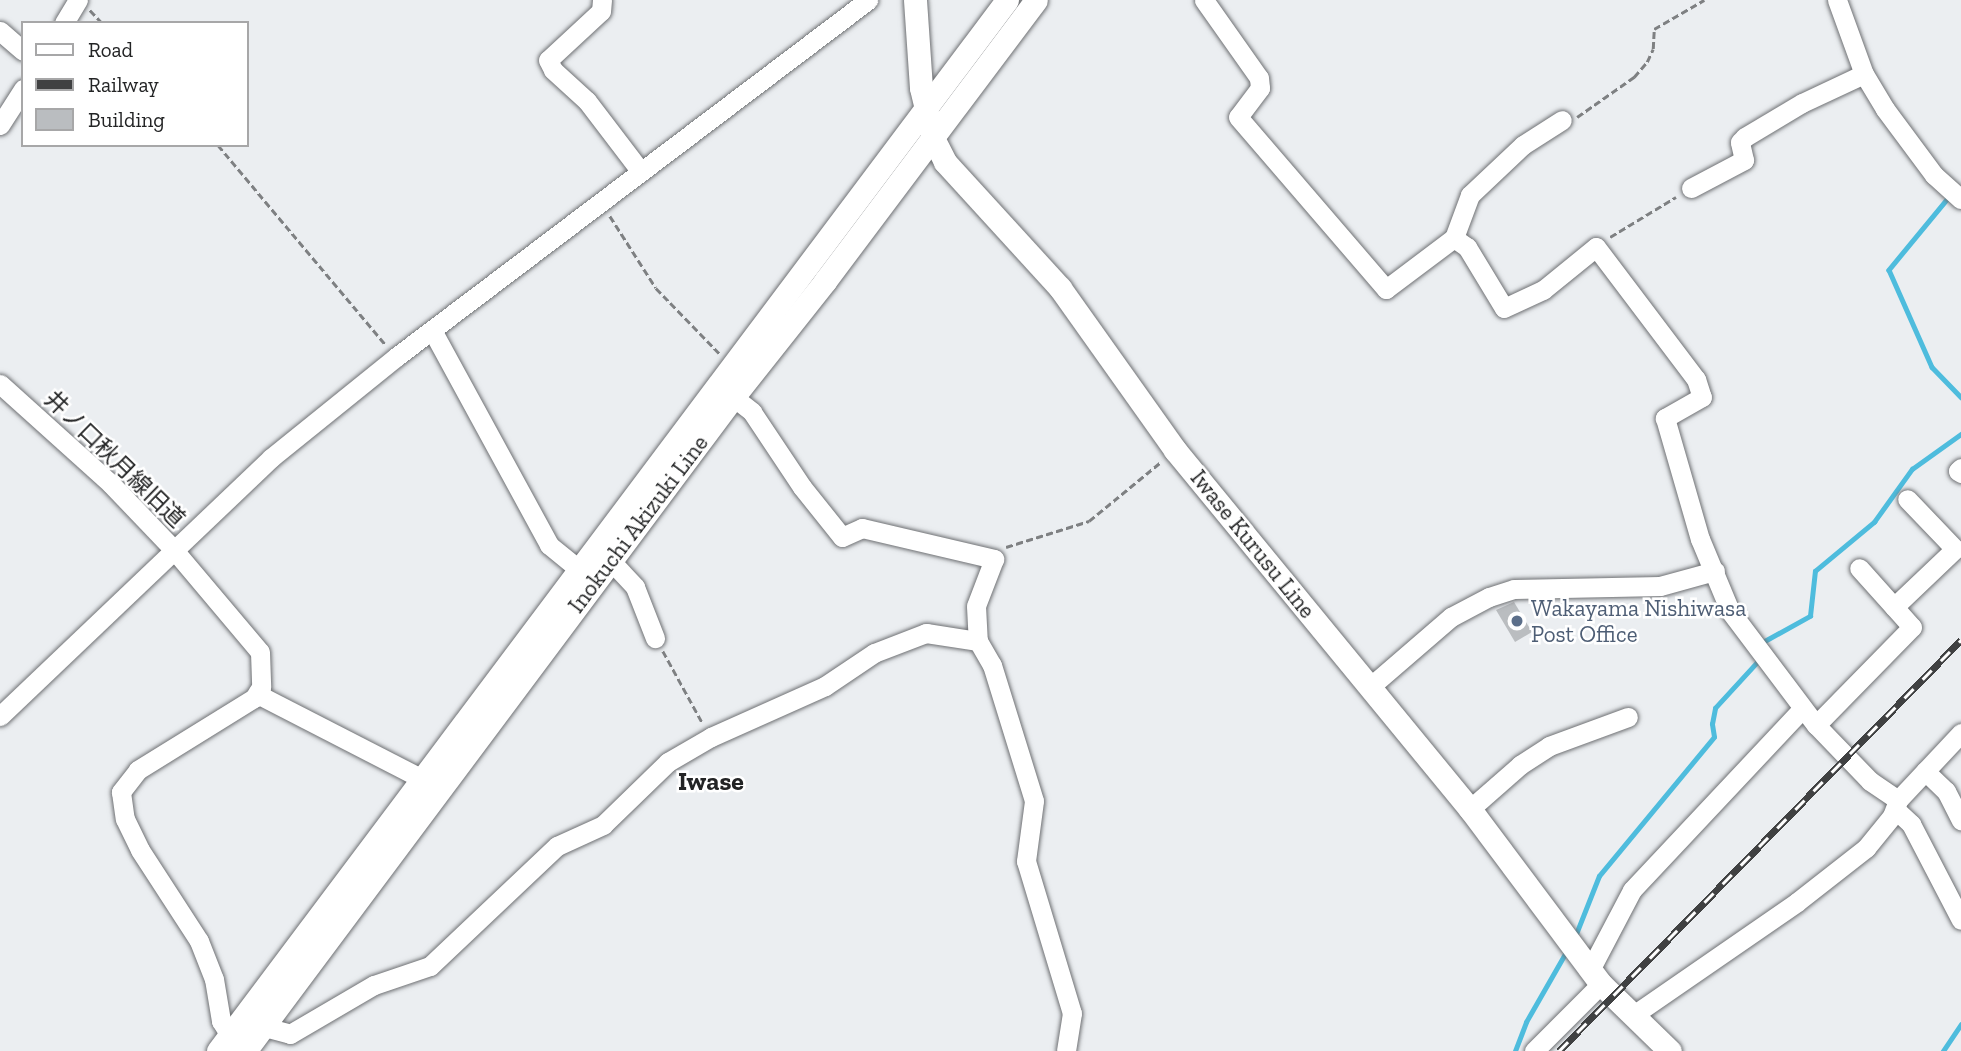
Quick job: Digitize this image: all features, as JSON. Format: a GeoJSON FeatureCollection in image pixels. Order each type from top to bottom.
{"type":"FeatureCollection","features":[{"type":"Feature","properties":{"kind":"main road","name":"Iwase Kurusu Line"},"geometry":{"type":"LineString","coordinates":[[915,0],[921,88],[933,138],[945,162],[1060,288],[1175,450],[1470,809],[1595,977],[1670,1051]]}},
{"type":"Feature","properties":{"kind":"main road","name":"Inokuchi Akizuki Line"},"geometry":{"type":"LineString","coordinates":[[233,1047],[261,1026],[611,561],[727,391],[735,367],[1007,0]]}},
{"type":"Feature","properties":{"kind":"main road","name":"Inokuchi Akizuki Line"},"geometry":{"type":"LineString","coordinates":[[233,1047],[424,780],[581,571],[933,138],[1036,0]]}},
{"type":"Feature","properties":{"kind":"street"},"geometry":{"type":"LineString","coordinates":[[65,21],[78,0]]}},
{"type":"Feature","properties":{"kind":"street"},"geometry":{"type":"LineString","coordinates":[[602,0],[601,11],[548,60],[552,70],[587,101],[640,172]]}},
{"type":"Feature","properties":{"kind":"street"},"geometry":{"type":"LineString","coordinates":[[233,1047],[221,1021],[214,979],[199,941],[140,850],[125,819],[121,792],[138,770],[257,694],[261,687],[260,652],[174,550],[271,458],[396,357],[868,0]]}},
{"type":"Feature","properties":{"kind":"street"},"geometry":{"type":"LineString","coordinates":[[1204,0],[1259,78],[1260,88],[1238,117],[1386,289],[1454,238],[1469,195],[1523,145],[1562,120]]}},
{"type":"Feature","properties":{"kind":"street"},"geometry":{"type":"LineString","coordinates":[[1837,0],[1864,74],[1885,109],[1934,175],[1961,199]]}},
{"type":"Feature","properties":{"kind":"street"},"geometry":{"type":"LineString","coordinates":[[0,30],[21,49]]}},
{"type":"Feature","properties":{"kind":"street"},"geometry":{"type":"LineString","coordinates":[[1691,188],[1744,160],[1740,142],[1745,137],[1802,103],[1864,74]]}},
{"type":"Feature","properties":{"kind":"street"},"geometry":{"type":"LineString","coordinates":[[0,125],[21,92]]}},
{"type":"Feature","properties":{"kind":"street"},"geometry":{"type":"LineString","coordinates":[[1454,238],[1466,247],[1504,308],[1543,289],[1596,247],[1696,379],[1702,397],[1665,418],[1700,539],[1730,611],[1802,709],[1870,781],[1897,805],[1911,824],[1961,920]]}},
{"type":"Feature","properties":{"kind":"street"},"geometry":{"type":"LineString","coordinates":[[432,330],[550,545],[581,571]]}},
{"type":"Feature","properties":{"kind":"street","name":"井ノ口秋月線旧道"},"geometry":{"type":"LineString","coordinates":[[0,384],[111,484],[174,550],[0,716]]}},
{"type":"Feature","properties":{"kind":"street"},"geometry":{"type":"LineString","coordinates":[[727,391],[752,412],[803,487],[842,537],[862,528],[994,559],[976,606],[978,641],[992,665],[1034,801],[1026,861],[1072,1013],[1066,1051]]}},
{"type":"Feature","properties":{"kind":"street"},"geometry":{"type":"LineString","coordinates":[[1961,468],[1958,471],[1961,473]]}},
{"type":"Feature","properties":{"kind":"street"},"geometry":{"type":"LineString","coordinates":[[1894,607],[1955,549],[1907,499]]}},
{"type":"Feature","properties":{"kind":"street"},"geometry":{"type":"LineString","coordinates":[[611,561],[635,587],[655,638]]}},
{"type":"Feature","properties":{"kind":"street"},"geometry":{"type":"LineString","coordinates":[[1816,725],[1912,627],[1860,568]]}},
{"type":"Feature","properties":{"kind":"street"},"geometry":{"type":"LineString","coordinates":[[1371,686],[1451,617],[1489,597],[1514,589],[1660,586],[1715,571]]}},
{"type":"Feature","properties":{"kind":"street"},"geometry":{"type":"LineString","coordinates":[[261,1026],[290,1034],[374,985],[429,966],[558,846],[603,825],[668,762],[710,737],[825,686],[874,653],[926,633],[978,641]]}},
{"type":"Feature","properties":{"kind":"street"},"geometry":{"type":"LineString","coordinates":[[257,694],[424,780]]}},
{"type":"Feature","properties":{"kind":"street"},"geometry":{"type":"LineString","coordinates":[[1534,1051],[1595,977],[1632,890],[1802,709]]}},
{"type":"Feature","properties":{"kind":"street"},"geometry":{"type":"LineString","coordinates":[[1470,809],[1520,765],[1549,746],[1628,717]]}},
{"type":"Feature","properties":{"kind":"street"},"geometry":{"type":"LineString","coordinates":[[1632,1016],[1817,887],[1866,848],[1925,771],[1961,733]]}},
{"type":"Feature","properties":{"kind":"street"},"geometry":{"type":"LineString","coordinates":[[1925,771],[1946,791],[1961,820]]}},
{"type":"Feature","properties":{"kind":"path"},"geometry":{"type":"LineString","coordinates":[[1562,120],[1583,115],[1634,77],[1647,62],[1653,49],[1654,29],[1704,0]]}},
{"type":"Feature","properties":{"kind":"path"},"geometry":{"type":"LineString","coordinates":[[220,147],[396,357]]}},
{"type":"Feature","properties":{"kind":"path"},"geometry":{"type":"LineString","coordinates":[[1596,247],[1691,188]]}},
{"type":"Feature","properties":{"kind":"path"},"geometry":{"type":"LineString","coordinates":[[601,202],[656,288],[735,367]]}},
{"type":"Feature","properties":{"kind":"path"},"geometry":{"type":"LineString","coordinates":[[994,559],[1008,545],[1088,521],[1175,450]]}},
{"type":"Feature","properties":{"kind":"path"},"geometry":{"type":"LineString","coordinates":[[655,638],[710,737]]}},
{"type":"Feature","properties":{"kind":"building"},"geometry":{"type":"Polygon","coordinates":[[[1514,602],[1532,632],[1515,642],[1496,610],[1514,602]]]}},
{"type":"Feature","properties":{"kind":"waterway"},"geometry":{"type":"LineString","coordinates":[[1950,196],[1889,270],[1932,367],[1961,397]]}},
{"type":"Feature","properties":{"kind":"waterway"},"geometry":{"type":"LineString","coordinates":[[1761,643],[1810,616],[1815,571],[1874,522],[1912,469],[1961,434]]}},
{"type":"Feature","properties":{"kind":"waterway"},"geometry":{"type":"LineString","coordinates":[[1576,934],[1599,876],[1714,737],[1712,724],[1715,708],[1757,659]]}},
{"type":"Feature","properties":{"kind":"waterway"},"geometry":{"type":"LineString","coordinates":[[1515,1051],[1526,1022],[1565,954]]}},
{"type":"Feature","properties":{"kind":"waterway"},"geometry":{"type":"LineString","coordinates":[[1943,1051],[1961,1024]]}},
{"type":"Feature","properties":{"kind":"railway"},"geometry":{"type":"LineString","coordinates":[[1559,1051],[1961,640]]}},
{"type":"Feature","properties":{"kind":"place","name":"Wakayama Nishiwasa Post Office"},"geometry":{"type":"Point","coordinates":[1517,621]}},
{"type":"Feature","properties":{"kind":"district","name":"Iwase"},"geometry":{"type":"Point","coordinates":[711,782]}}]}
